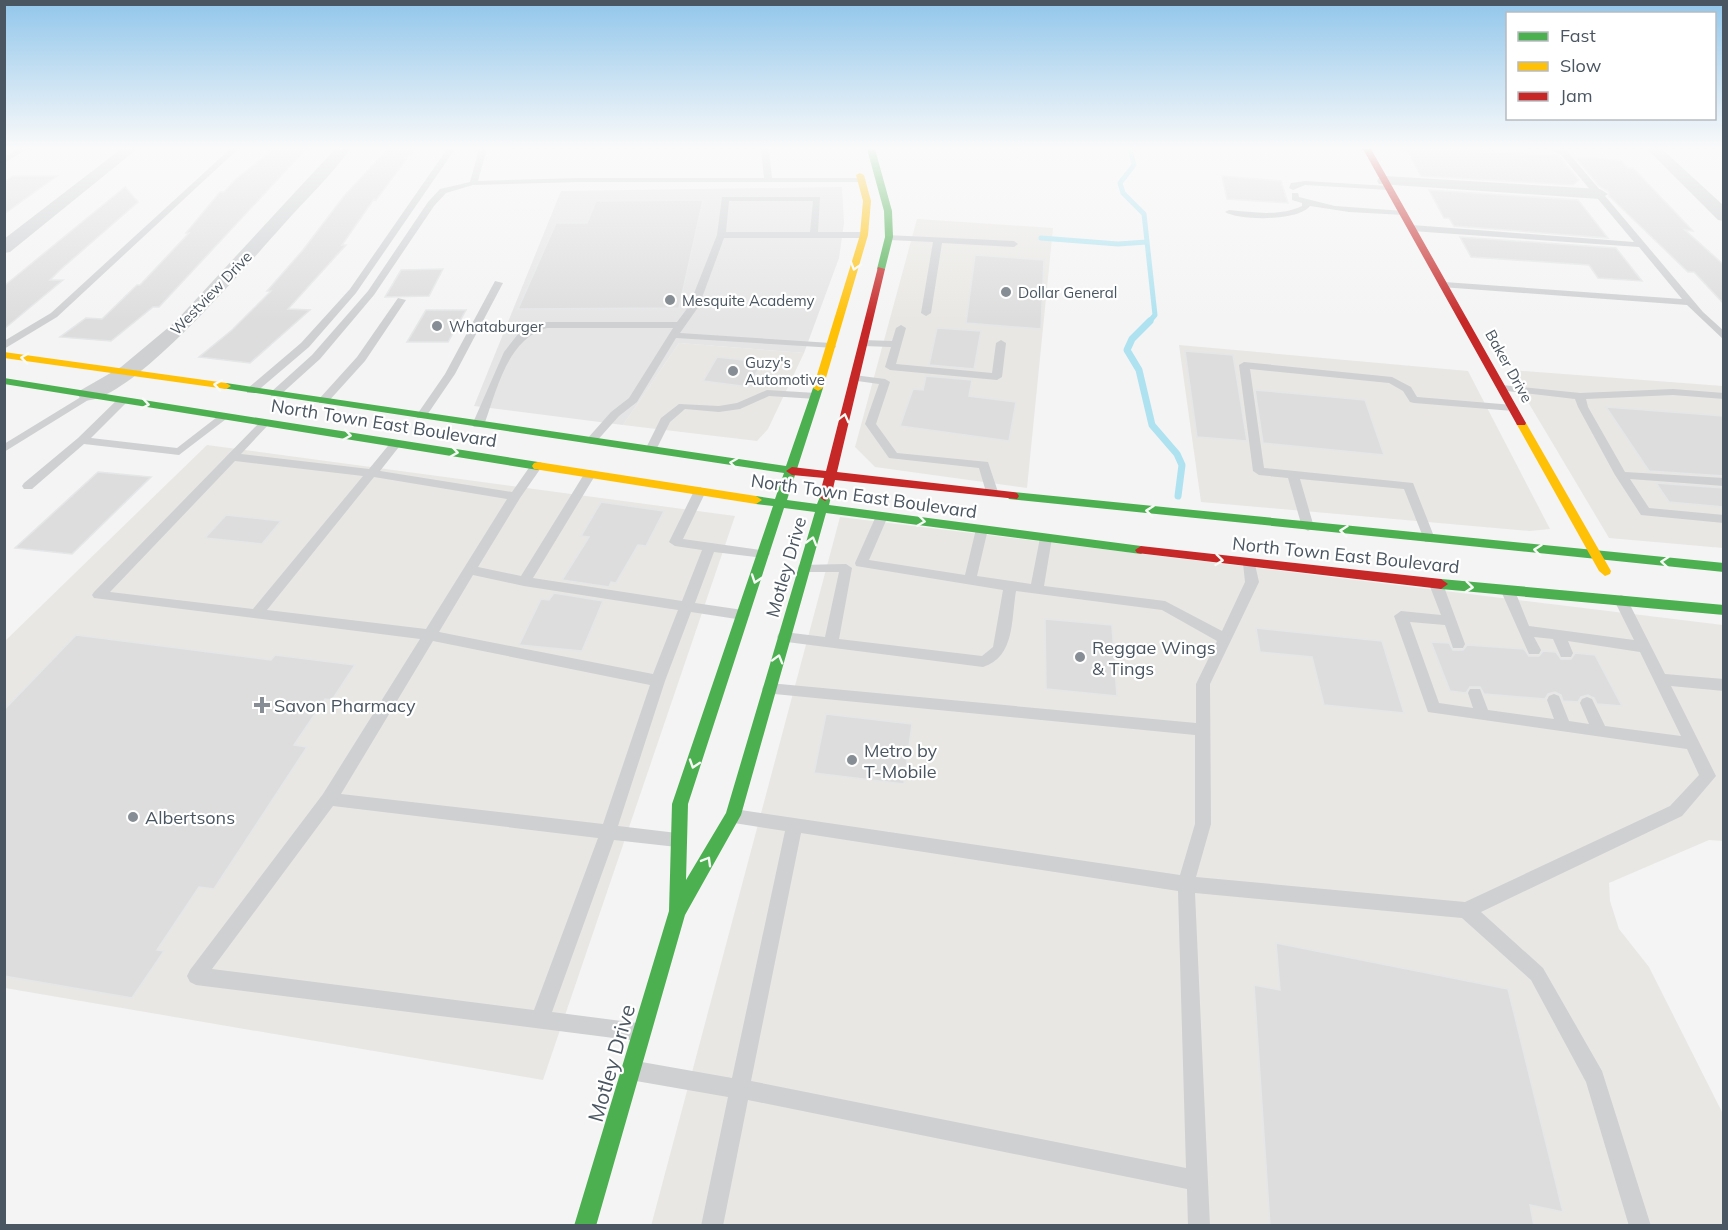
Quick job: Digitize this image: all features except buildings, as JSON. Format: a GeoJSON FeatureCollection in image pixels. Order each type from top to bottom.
{"type":"FeatureCollection","features":[{"type":"Feature","properties":{"kind":"main road","name":"Motley Drive"},"geometry":{"type":"LineString","coordinates":[[677,912],[680,804],[816,396],[864,235],[867,206]]}},
{"type":"Feature","properties":{"kind":"main road","name":"Motley Drive"},"geometry":{"type":"LineString","coordinates":[[585,1226],[677,912],[733,815],[831,475],[889,237],[887,206]]}},
{"type":"Feature","properties":{"kind":"main road","name":"Baker Drive"},"geometry":{"type":"LineString","coordinates":[[1400,206],[1621,600]]}},
{"type":"Feature","properties":{"kind":"main road"},"geometry":{"type":"LineString","coordinates":[[864,235],[889,237]]}},
{"type":"Feature","properties":{"kind":"main road","name":"North Town East Boulevard"},"geometry":{"type":"LineString","coordinates":[[4,355],[128,371],[791,471],[1308,527],[1724,568]]}},
{"type":"Feature","properties":{"kind":"main road","name":"North Town East Boulevard"},"geometry":{"type":"LineString","coordinates":[[4,381],[781,504],[1249,563],[1436,584],[1724,610]]}},
{"type":"Feature","properties":{"kind":"main road"},"geometry":{"type":"LineString","coordinates":[[396,443],[421,416]]}},
{"type":"Feature","properties":{"kind":"street"},"geometry":{"type":"LineString","coordinates":[[4,248],[57,206]]}},
{"type":"Feature","properties":{"kind":"street","name":"Westview Drive"},"geometry":{"type":"LineString","coordinates":[[89,395],[128,371],[182,326],[291,206]]}},
{"type":"Feature","properties":{"kind":"lane"},"geometry":{"type":"LineString","coordinates":[[4,346],[54,315],[172,206]]}},
{"type":"Feature","properties":{"kind":"lane"},"geometry":{"type":"LineString","coordinates":[[251,391],[305,345],[353,291],[411,206]]}},
{"type":"Feature","properties":{"kind":"lane"},"geometry":{"type":"LineString","coordinates":[[274,394],[316,357],[371,293],[429,206]]}},
{"type":"Feature","properties":{"kind":"lane"},"geometry":{"type":"LineString","coordinates":[[591,441],[615,414],[633,400],[673,335],[694,306],[721,235],[724,206]]}},
{"type":"Feature","properties":{"kind":"lane"},"geometry":{"type":"LineString","coordinates":[[814,234],[817,206]]}},
{"type":"Feature","properties":{"kind":"lane"},"geometry":{"type":"LineString","coordinates":[[1229,212],[1287,213],[1306,206]]}},
{"type":"Feature","properties":{"kind":"lane"},"geometry":{"type":"LineString","coordinates":[[1320,206],[1404,213]]}},
{"type":"Feature","properties":{"kind":"lane"},"geometry":{"type":"LineString","coordinates":[[1610,206],[1689,302],[1724,337]]}},
{"type":"Feature","properties":{"kind":"lane"},"geometry":{"type":"LineString","coordinates":[[1412,228],[1641,245]]}},
{"type":"Feature","properties":{"kind":"lane"},"geometry":{"type":"LineString","coordinates":[[721,235],[864,235]]}},
{"type":"Feature","properties":{"kind":"lane"},"geometry":{"type":"LineString","coordinates":[[889,237],[1014,244]]}},
{"type":"Feature","properties":{"kind":"lane"},"geometry":{"type":"LineString","coordinates":[[926,313],[938,239]]}},
{"type":"Feature","properties":{"kind":"lane"},"geometry":{"type":"LineString","coordinates":[[421,416],[450,374],[498,283]]}},
{"type":"Feature","properties":{"kind":"lane"},"geometry":{"type":"LineString","coordinates":[[1444,285],[1689,302]]}},
{"type":"Feature","properties":{"kind":"lane"},"geometry":{"type":"LineString","coordinates":[[323,401],[361,359],[401,300]]}},
{"type":"Feature","properties":{"kind":"lane"},"geometry":{"type":"LineString","coordinates":[[478,424],[511,347],[522,335],[533,328],[547,325],[680,325]]}},
{"type":"Feature","properties":{"kind":"lane"},"geometry":{"type":"LineString","coordinates":[[901,328],[870,424],[893,456],[984,465],[992,492]]}},
{"type":"Feature","properties":{"kind":"lane"},"geometry":{"type":"LineString","coordinates":[[673,335],[831,346]]}},
{"type":"Feature","properties":{"kind":"lane"},"geometry":{"type":"LineString","coordinates":[[862,343],[896,344]]}},
{"type":"Feature","properties":{"kind":"lane"},"geometry":{"type":"LineString","coordinates":[[890,367],[997,377],[1001,343]]}},
{"type":"Feature","properties":{"kind":"lane"},"geometry":{"type":"LineString","coordinates":[[1429,539],[1409,486],[1259,471],[1244,365],[1392,380],[1407,390],[1414,400],[1513,408]]}},
{"type":"Feature","properties":{"kind":"lane"},"geometry":{"type":"LineString","coordinates":[[854,378],[885,382]]}},
{"type":"Feature","properties":{"kind":"lane"},"geometry":{"type":"LineString","coordinates":[[1502,388],[1580,396],[1673,392],[1724,396]]}},
{"type":"Feature","properties":{"kind":"lane"},"geometry":{"type":"LineString","coordinates":[[651,450],[665,420],[683,406],[719,408],[740,406],[768,393],[816,396]]}},
{"type":"Feature","properties":{"kind":"lane"},"geometry":{"type":"LineString","coordinates":[[4,449],[89,395]]}},
{"type":"Feature","properties":{"kind":"lane"},"geometry":{"type":"LineString","coordinates":[[1580,396],[1583,407],[1621,475],[1645,512],[1717,518]]}},
{"type":"Feature","properties":{"kind":"lane"},"geometry":{"type":"LineString","coordinates":[[28,486],[82,440],[123,400]]}},
{"type":"Feature","properties":{"kind":"lane"},"geometry":{"type":"LineString","coordinates":[[82,440],[179,452],[225,416]]}},
{"type":"Feature","properties":{"kind":"lane"},"geometry":{"type":"LineString","coordinates":[[265,423],[99,595],[430,635],[658,681]]}},
{"type":"Feature","properties":{"kind":"lane"},"geometry":{"type":"LineString","coordinates":[[257,614],[396,443]]}},
{"type":"Feature","properties":{"kind":"lane"},"geometry":{"type":"LineString","coordinates":[[232,457],[372,473],[515,496]]}},
{"type":"Feature","properties":{"kind":"lane"},"geometry":{"type":"LineString","coordinates":[[537,465],[515,496],[329,800],[196,976],[539,1021],[642,1032]]}},
{"type":"Feature","properties":{"kind":"lane"},"geometry":{"type":"LineString","coordinates":[[524,581],[590,474]]}},
{"type":"Feature","properties":{"kind":"lane"},"geometry":{"type":"LineString","coordinates":[[1293,475],[1308,527]]}},
{"type":"Feature","properties":{"kind":"lane"},"geometry":{"type":"LineString","coordinates":[[1621,475],[1686,483],[1724,482]]}},
{"type":"Feature","properties":{"kind":"lane"},"geometry":{"type":"LineString","coordinates":[[700,491],[675,542],[764,554]]}},
{"type":"Feature","properties":{"kind":"lane"},"geometry":{"type":"LineString","coordinates":[[1665,501],[1674,514]]}},
{"type":"Feature","properties":{"kind":"lane"},"geometry":{"type":"LineString","coordinates":[[1703,505],[1717,518]]}},
{"type":"Feature","properties":{"kind":"lane"},"geometry":{"type":"LineString","coordinates":[[861,563],[882,516]]}},
{"type":"Feature","properties":{"kind":"lane"},"geometry":{"type":"LineString","coordinates":[[970,580],[982,529]]}},
{"type":"Feature","properties":{"kind":"lane"},"geometry":{"type":"LineString","coordinates":[[1037,590],[1046,538]]}},
{"type":"Feature","properties":{"kind":"lane"},"geometry":{"type":"LineString","coordinates":[[539,1021],[609,830],[658,681],[709,547]]}},
{"type":"Feature","properties":{"kind":"lane"},"geometry":{"type":"LineString","coordinates":[[804,568],[846,568],[861,563],[1037,590],[1165,606],[1225,639]]}},
{"type":"Feature","properties":{"kind":"lane"},"geometry":{"type":"LineString","coordinates":[[1199,1226],[1186,885],[1203,824],[1203,684],[1252,582],[1249,563]]}},
{"type":"Feature","properties":{"kind":"lane"},"geometry":{"type":"LineString","coordinates":[[831,643],[846,568]]}},
{"type":"Feature","properties":{"kind":"lane"},"geometry":{"type":"LineString","coordinates":[[470,570],[524,581],[743,615]]}},
{"type":"Feature","properties":{"kind":"lane"},"geometry":{"type":"LineString","coordinates":[[1436,584],[1458,644]]}},
{"type":"Feature","properties":{"kind":"lane"},"geometry":{"type":"LineString","coordinates":[[784,638],[983,662],[993,657],[1000,649],[1010,586]]}},
{"type":"Feature","properties":{"kind":"lane"},"geometry":{"type":"LineString","coordinates":[[1508,591],[1534,650]]}},
{"type":"Feature","properties":{"kind":"lane"},"geometry":{"type":"LineString","coordinates":[[733,815],[1186,885],[1466,910],[1676,811],[1708,777],[1621,600]]}},
{"type":"Feature","properties":{"kind":"lane"},"geometry":{"type":"LineString","coordinates":[[1450,621],[1401,616],[1433,708],[1693,744]]}},
{"type":"Feature","properties":{"kind":"lane"},"geometry":{"type":"LineString","coordinates":[[1524,630],[1644,647]]}},
{"type":"Feature","properties":{"kind":"lane"},"geometry":{"type":"LineString","coordinates":[[1558,635],[1566,652]]}},
{"type":"Feature","properties":{"kind":"lane"},"geometry":{"type":"LineString","coordinates":[[1660,678],[1724,685]]}},
{"type":"Feature","properties":{"kind":"lane"},"geometry":{"type":"LineString","coordinates":[[769,689],[1203,730]]}},
{"type":"Feature","properties":{"kind":"lane"},"geometry":{"type":"LineString","coordinates":[[1475,693],[1483,715]]}},
{"type":"Feature","properties":{"kind":"lane"},"geometry":{"type":"LineString","coordinates":[[1554,700],[1564,726]]}},
{"type":"Feature","properties":{"kind":"lane"},"geometry":{"type":"LineString","coordinates":[[1587,703],[1600,731]]}},
{"type":"Feature","properties":{"kind":"lane"},"geometry":{"type":"LineString","coordinates":[[329,800],[609,830],[679,840]]}},
{"type":"Feature","properties":{"kind":"lane"},"geometry":{"type":"LineString","coordinates":[[712,1226],[794,825]]}},
{"type":"Feature","properties":{"kind":"lane"},"geometry":{"type":"LineString","coordinates":[[1466,910],[1537,974],[1595,1078],[1640,1226]]}},
{"type":"Feature","properties":{"kind":"lane"},"geometry":{"type":"LineString","coordinates":[[631,1071],[740,1089],[1197,1181]]}},
{"type":"Feature","properties":{"kind":"shaded area","name":"Mesquite Academy"},"geometry":{"type":"Polygon","coordinates":[[[555,206],[843,206],[844,223],[839,258],[804,353],[679,343],[623,425],[474,406],[555,206]]]}},
{"type":"Feature","properties":{"kind":"shaded area"},"geometry":{"type":"Polygon","coordinates":[[[917,219],[1053,228],[1027,488],[875,467],[855,447],[917,219]]]}},
{"type":"Feature","properties":{"kind":"shaded area"},"geometry":{"type":"Polygon","coordinates":[[[679,343],[804,353],[768,429],[757,441],[623,425],[679,343]]]}},
{"type":"Feature","properties":{"kind":"shaded area"},"geometry":{"type":"Polygon","coordinates":[[[1179,345],[1468,371],[1550,529],[1530,531],[1201,502],[1179,345]]]}},
{"type":"Feature","properties":{"kind":"shaded area"},"geometry":{"type":"Polygon","coordinates":[[[1509,370],[1723,386],[1723,548],[1609,538],[1509,370]]]}},
{"type":"Feature","properties":{"kind":"shaded area"},"geometry":{"type":"Polygon","coordinates":[[[207,445],[735,516],[543,1080],[5,988],[5,641],[207,445]]]}},
{"type":"Feature","properties":{"kind":"shaded area"},"geometry":{"type":"Polygon","coordinates":[[[840,517],[1723,625],[1723,841],[1709,840],[1609,883],[1610,901],[1619,929],[1649,967],[1723,1114],[1723,1225],[651,1226],[840,517]]]}},
{"type":"Feature","properties":{"kind":"waterway"},"geometry":{"type":"LineString","coordinates":[[1136,206],[1144,214],[1155,315],[1148,323]]}},
{"type":"Feature","properties":{"kind":"waterway"},"geometry":{"type":"LineString","coordinates":[[1041,238],[1118,244],[1147,242]]}},
{"type":"Feature","properties":{"kind":"waterway"},"geometry":{"type":"LineString","coordinates":[[1148,323],[1132,339],[1127,350],[1139,370],[1152,425],[1177,454],[1182,465],[1178,496]]}},
{"type":"Feature","properties":{"kind":"traffic: fast"},"geometry":{"type":"LineString","coordinates":[[881,269],[889,237],[887,206]]}},
{"type":"Feature","properties":{"kind":"traffic: fast"},"geometry":{"type":"LineString","coordinates":[[4,381],[538,466]]}},
{"type":"Feature","properties":{"kind":"traffic: fast"},"geometry":{"type":"LineString","coordinates":[[226,386],[792,471]]}},
{"type":"Feature","properties":{"kind":"traffic: fast"},"geometry":{"type":"LineString","coordinates":[[677,910],[680,804],[818,388]]}},
{"type":"Feature","properties":{"kind":"traffic: fast"},"geometry":{"type":"LineString","coordinates":[[1013,496],[1724,568]]}},
{"type":"Feature","properties":{"kind":"traffic: fast"},"geometry":{"type":"LineString","coordinates":[[585,1226],[677,912],[733,815],[825,497]]}},
{"type":"Feature","properties":{"kind":"traffic: fast"},"geometry":{"type":"LineString","coordinates":[[756,500],[1141,550]]}},
{"type":"Feature","properties":{"kind":"traffic: fast"},"geometry":{"type":"LineString","coordinates":[[1441,584],[1724,610]]}},
{"type":"Feature","properties":{"kind":"traffic: slow"},"geometry":{"type":"LineString","coordinates":[[818,388],[864,235],[867,206]]}},
{"type":"Feature","properties":{"kind":"traffic: slow"},"geometry":{"type":"LineString","coordinates":[[4,355],[226,386]]}},
{"type":"Feature","properties":{"kind":"traffic: slow"},"geometry":{"type":"LineString","coordinates":[[1521,423],[1605,571]]}},
{"type":"Feature","properties":{"kind":"traffic: slow"},"geometry":{"type":"LineString","coordinates":[[538,466],[756,500]]}},
{"type":"Feature","properties":{"kind":"traffic: jam"},"geometry":{"type":"LineString","coordinates":[[1399,206],[1521,423]]}},
{"type":"Feature","properties":{"kind":"traffic: jam"},"geometry":{"type":"LineString","coordinates":[[825,497],[881,269]]}},
{"type":"Feature","properties":{"kind":"traffic: jam"},"geometry":{"type":"LineString","coordinates":[[792,471],[1013,496]]}},
{"type":"Feature","properties":{"kind":"traffic: jam"},"geometry":{"type":"LineString","coordinates":[[1141,550],[1441,584]]}},
{"type":"Feature","properties":{"kind":"place","name":"Dollar General"},"geometry":{"type":"Point","coordinates":[1006,292]}},
{"type":"Feature","properties":{"kind":"place","name":"Mesquite Academy"},"geometry":{"type":"Point","coordinates":[670,300]}},
{"type":"Feature","properties":{"kind":"place","name":"Whataburger"},"geometry":{"type":"Point","coordinates":[437,326]}},
{"type":"Feature","properties":{"kind":"place","name":"Guzy's Automotive"},"geometry":{"type":"Point","coordinates":[733,371]}},
{"type":"Feature","properties":{"kind":"place","name":"Reggae Wings & Tings"},"geometry":{"type":"Point","coordinates":[1080,657]}},
{"type":"Feature","properties":{"kind":"place","name":"Savon Pharmacy"},"geometry":{"type":"Point","coordinates":[262,705]}},
{"type":"Feature","properties":{"kind":"place","name":"Metro by T-Mobile"},"geometry":{"type":"Point","coordinates":[852,760]}},
{"type":"Feature","properties":{"kind":"place","name":"Albertsons"},"geometry":{"type":"Point","coordinates":[133,817]}}]}
